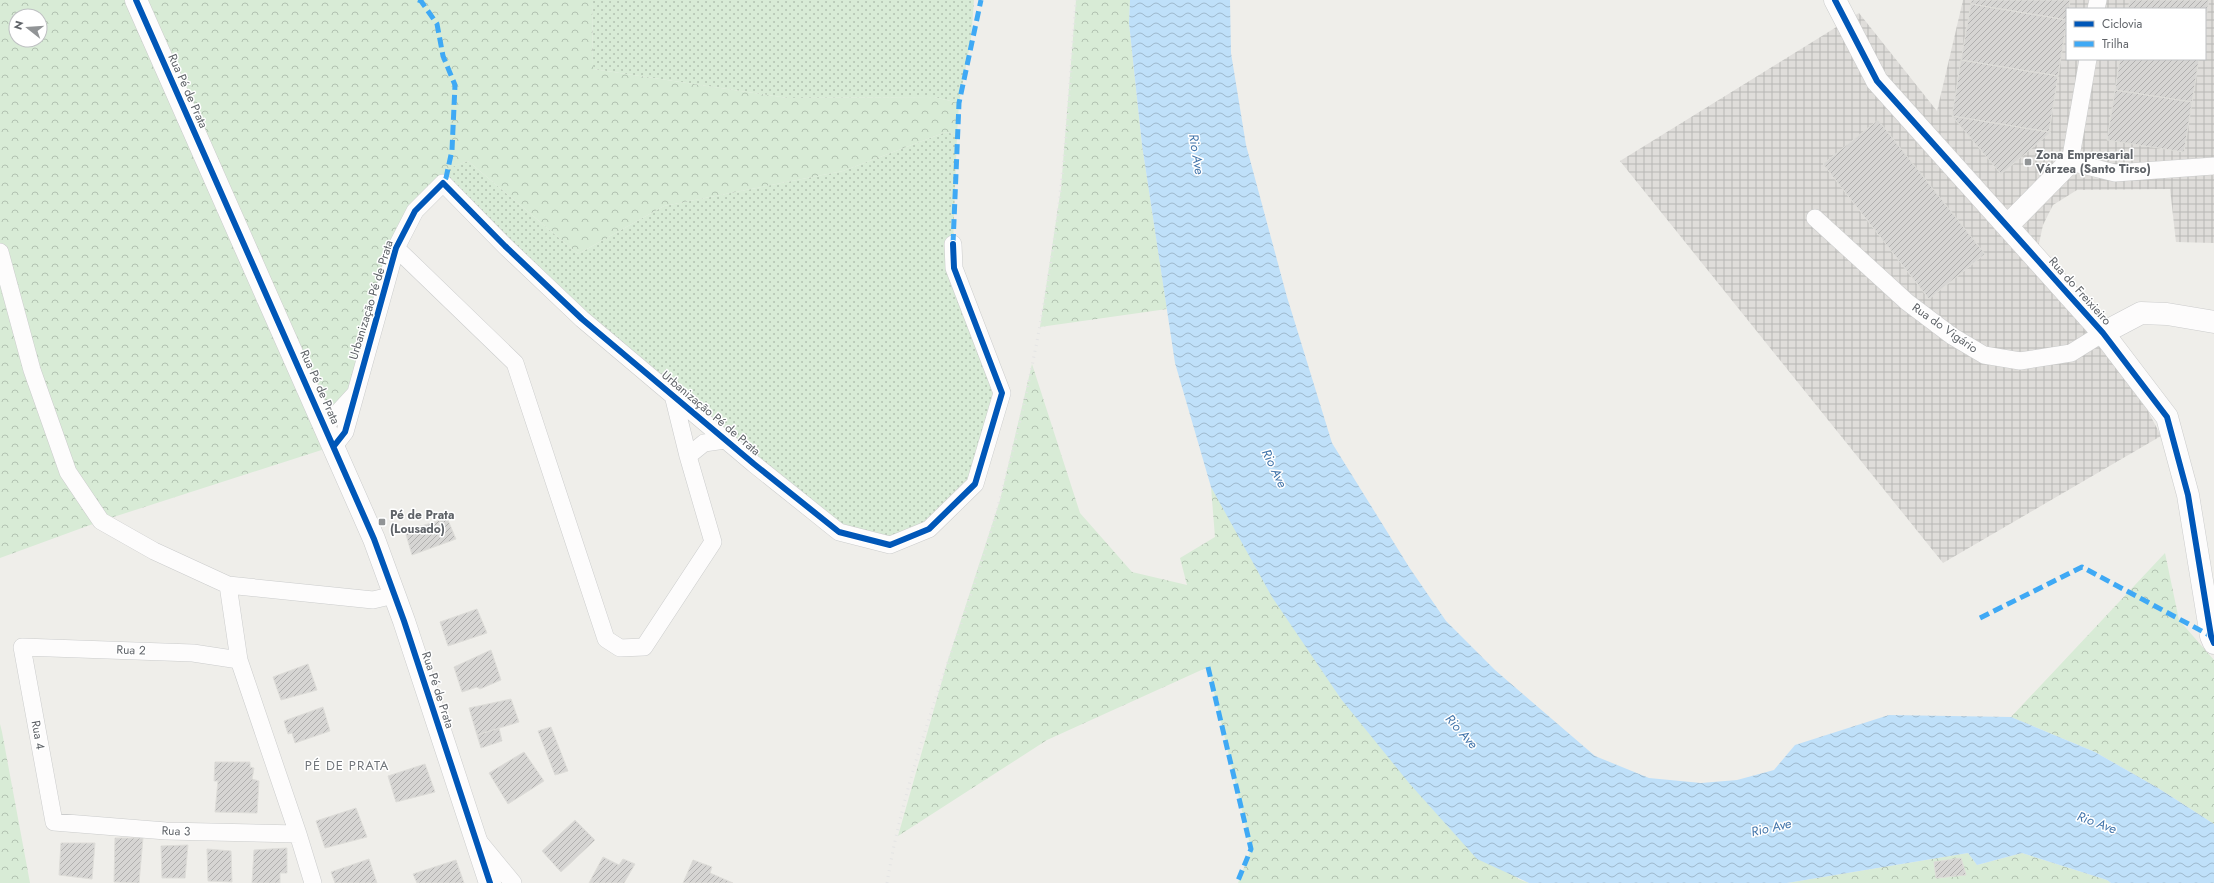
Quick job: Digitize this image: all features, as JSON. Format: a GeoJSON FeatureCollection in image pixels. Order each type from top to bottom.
{"type":"FeatureCollection","features":[{"type":"Feature","properties":{"kind":"street","name":"Rua Pé de Prata"},"geometry":{"type":"LineString","coordinates":[[136,0],[324,422],[374,539],[490,883]]}},
{"type":"Feature","properties":{"kind":"street","name":"Rua do Freixieiro"},"geometry":{"type":"LineString","coordinates":[[1835,0],[1877,81],[2103,333],[2167,417],[2188,495],[2213,638]]}},
{"type":"Feature","properties":{"kind":"street"},"geometry":{"type":"LineString","coordinates":[[2007,226],[2070,162],[2088,60]]}},
{"type":"Feature","properties":{"kind":"street"},"geometry":{"type":"LineString","coordinates":[[2070,162],[2115,173],[2214,166]]}},
{"type":"Feature","properties":{"kind":"street","name":"Urbanização Pé de Prata"},"geometry":{"type":"LineString","coordinates":[[334,446],[345,432],[396,248],[415,211],[443,182],[505,246],[582,319],[725,440],[839,532],[890,545],[929,529],[974,484],[1002,393],[954,268],[953,244]]}},
{"type":"Feature","properties":{"kind":"street","name":"Rua do Vigário"},"geometry":{"type":"LineString","coordinates":[[1815,218],[1907,302],[1952,336],[1984,355],[2020,361],[2071,353],[2103,333],[2141,313],[2166,314],[2214,322]]}},
{"type":"Feature","properties":{"kind":"street"},"geometry":{"type":"LineString","coordinates":[[396,248],[515,363],[606,639],[620,648],[644,647],[713,542],[688,456],[673,395]]}},
{"type":"Feature","properties":{"kind":"street"},"geometry":{"type":"LineString","coordinates":[[0,252],[32,370],[68,472],[101,521],[154,551],[228,585],[373,600],[394,595]]}},
{"type":"Feature","properties":{"kind":"street"},"geometry":{"type":"LineString","coordinates":[[324,422],[332,419],[355,394]]}},
{"type":"Feature","properties":{"kind":"street"},"geometry":{"type":"LineString","coordinates":[[688,456],[704,443],[725,440]]}},
{"type":"Feature","properties":{"kind":"street"},"geometry":{"type":"LineString","coordinates":[[228,585],[239,660],[313,883]]}},
{"type":"Feature","properties":{"kind":"street","name":"Rua 2"},"geometry":{"type":"LineString","coordinates":[[22,647],[194,653],[239,660]]}},
{"type":"Feature","properties":{"kind":"street","name":"Rua 4"},"geometry":{"type":"LineString","coordinates":[[22,647],[54,822]]}},
{"type":"Feature","properties":{"kind":"street","name":"Rua 3"},"geometry":{"type":"LineString","coordinates":[[54,822],[166,831],[298,834]]}},
{"type":"Feature","properties":{"kind":"street","name":"Rua Pé de Prata"},"geometry":{"type":"LineString","coordinates":[[474,835],[513,883]]}},
{"type":"Feature","properties":{"kind":"shaded area"},"geometry":{"type":"Polygon","coordinates":[[[1963,0],[2214,0],[2214,243],[2176,242],[2170,189],[2077,190],[2053,205],[2043,225],[2034,266],[2137,390],[2161,436],[1943,563],[1620,161],[1859,13],[1937,111],[1963,0]]]}},
{"type":"Feature","properties":{"kind":"green space"},"geometry":{"type":"Polygon","coordinates":[[[0,0],[136,0],[334,446],[101,521],[0,558],[0,0]]]}},
{"type":"Feature","properties":{"kind":"green space"},"geometry":{"type":"Polygon","coordinates":[[[143,0],[592,0],[593,69],[788,98],[934,97],[959,103],[957,135],[946,132],[843,171],[664,206],[578,254],[468,161],[447,169],[443,183],[415,211],[355,394],[332,419],[143,0]]]}},
{"type":"Feature","properties":{"kind":"green space"},"geometry":{"type":"Polygon","coordinates":[[[592,0],[974,0],[971,39],[959,103],[934,97],[788,98],[593,69],[592,0]]]}},
{"type":"Feature","properties":{"kind":"green space"},"geometry":{"type":"Polygon","coordinates":[[[1076,0],[1130,0],[1129,23],[1142,145],[1167,309],[1040,327],[1061,188],[1076,0]]]}},
{"type":"Feature","properties":{"kind":"green space"},"geometry":{"type":"Polygon","coordinates":[[[946,132],[957,135],[953,244],[1002,393],[975,484],[929,529],[890,545],[839,532],[754,464],[443,183],[446,169],[468,161],[578,254],[664,206],[843,171],[946,132]]]}},
{"type":"Feature","properties":{"kind":"green space"},"geometry":{"type":"Polygon","coordinates":[[[1032,364],[1080,513],[1132,572],[1187,585],[1180,558],[1215,537],[1211,487],[1341,699],[1518,879],[1529,883],[1238,883],[1251,849],[1208,667],[1047,740],[898,836],[947,663],[1000,500],[1032,364]]]}},
{"type":"Feature","properties":{"kind":"green space"},"geometry":{"type":"Polygon","coordinates":[[[2165,553],[2179,620],[2214,660],[2214,824],[2158,788],[2095,752],[2011,717],[2165,553]]]}},
{"type":"Feature","properties":{"kind":"green space"},"geometry":{"type":"Polygon","coordinates":[[[0,724],[2,732],[30,883],[0,883],[0,724]]]}},
{"type":"Feature","properties":{"kind":"green space"},"geometry":{"type":"Polygon","coordinates":[[[1968,853],[1977,865],[2022,853],[2107,880],[2111,883],[1787,883],[1968,853]]]}},
{"type":"Feature","properties":{"kind":"water","name":"Rio Ave"},"geometry":{"type":"Polygon","coordinates":[[[1130,0],[1230,0],[1231,53],[1246,145],[1287,297],[1332,443],[1409,567],[1446,621],[1495,670],[1595,756],[1649,778],[1701,783],[1737,780],[1774,770],[1795,745],[1889,715],[2011,717],[2095,752],[2158,788],[2214,824],[2214,883],[2111,883],[2107,880],[2022,853],[1977,865],[1968,853],[1787,883],[1529,883],[1477,859],[1409,783],[1341,699],[1272,597],[1211,487],[1175,363],[1142,145],[1129,23],[1130,0]]]}},
{"type":"Feature","properties":{"kind":"building"},"geometry":{"type":"Polygon","coordinates":[[[1971,0],[2070,0],[2069,8],[2066,8],[2066,20],[1971,4],[1971,0]]]}},
{"type":"Feature","properties":{"kind":"building"},"geometry":{"type":"Polygon","coordinates":[[[2130,0],[2209,0],[2206,18],[2206,8],[2128,8],[2130,0]]]}},
{"type":"Feature","properties":{"kind":"building"},"geometry":{"type":"Polygon","coordinates":[[[1971,4],[2066,20],[2058,76],[1961,60],[1971,4]]]}},
{"type":"Feature","properties":{"kind":"building"},"geometry":{"type":"Polygon","coordinates":[[[1961,60],[2058,76],[2049,132],[1952,116],[1961,60]]]}},
{"type":"Feature","properties":{"kind":"building"},"geometry":{"type":"Polygon","coordinates":[[[2120,60],[2199,60],[2192,102],[2115,90],[2120,60]]]}},
{"type":"Feature","properties":{"kind":"building"},"geometry":{"type":"Polygon","coordinates":[[[2115,90],[2192,102],[2184,152],[2107,140],[2115,90]]]}},
{"type":"Feature","properties":{"kind":"building"},"geometry":{"type":"Polygon","coordinates":[[[1952,116],[2049,132],[2051,132],[2001,174],[1952,116]]]}},
{"type":"Feature","properties":{"kind":"building"},"geometry":{"type":"Polygon","coordinates":[[[1878,120],[1985,254],[1929,299],[1823,164],[1878,120]]]}},
{"type":"Feature","properties":{"kind":"building"},"geometry":{"type":"Polygon","coordinates":[[[447,518],[456,539],[412,555],[405,531],[447,518]]]}},
{"type":"Feature","properties":{"kind":"building"},"geometry":{"type":"Polygon","coordinates":[[[477,609],[487,633],[448,646],[440,622],[477,609]]]}},
{"type":"Feature","properties":{"kind":"building"},"geometry":{"type":"Polygon","coordinates":[[[491,650],[501,680],[480,689],[477,687],[462,692],[454,667],[491,650]]]}},
{"type":"Feature","properties":{"kind":"building"},"geometry":{"type":"Polygon","coordinates":[[[308,664],[317,690],[281,700],[273,677],[308,664]]]}},
{"type":"Feature","properties":{"kind":"building"},"geometry":{"type":"Polygon","coordinates":[[[511,699],[519,722],[477,735],[469,708],[511,699]]]}},
{"type":"Feature","properties":{"kind":"building"},"geometry":{"type":"Polygon","coordinates":[[[323,707],[330,731],[295,743],[292,733],[288,734],[284,721],[323,707]]]}},
{"type":"Feature","properties":{"kind":"building"},"geometry":{"type":"Polygon","coordinates":[[[551,727],[568,771],[555,775],[538,731],[551,727]]]}},
{"type":"Feature","properties":{"kind":"building"},"geometry":{"type":"Polygon","coordinates":[[[499,728],[502,741],[481,748],[477,735],[499,728]]]}},
{"type":"Feature","properties":{"kind":"building"},"geometry":{"type":"Polygon","coordinates":[[[524,752],[544,781],[508,804],[489,773],[524,752]]]}},
{"type":"Feature","properties":{"kind":"building"},"geometry":{"type":"Polygon","coordinates":[[[215,762],[250,762],[250,767],[254,768],[252,779],[259,781],[257,813],[215,812],[218,781],[214,781],[215,762]]]}},
{"type":"Feature","properties":{"kind":"building"},"geometry":{"type":"Polygon","coordinates":[[[425,764],[435,792],[396,802],[388,776],[425,764]]]}},
{"type":"Feature","properties":{"kind":"building"},"geometry":{"type":"Polygon","coordinates":[[[356,808],[367,837],[325,848],[316,821],[356,808]]]}},
{"type":"Feature","properties":{"kind":"building"},"geometry":{"type":"Polygon","coordinates":[[[575,820],[595,840],[561,872],[542,851],[575,820]]]}},
{"type":"Feature","properties":{"kind":"building"},"geometry":{"type":"Polygon","coordinates":[[[115,838],[143,838],[139,883],[114,882],[115,838]]]}},
{"type":"Feature","properties":{"kind":"building"},"geometry":{"type":"Polygon","coordinates":[[[61,843],[95,843],[92,879],[59,875],[61,843]]]}},
{"type":"Feature","properties":{"kind":"building"},"geometry":{"type":"Polygon","coordinates":[[[188,845],[185,878],[162,878],[161,846],[188,845]]]}},
{"type":"Feature","properties":{"kind":"building"},"geometry":{"type":"Polygon","coordinates":[[[287,848],[287,873],[280,873],[280,883],[252,883],[254,850],[287,848]]]}},
{"type":"Feature","properties":{"kind":"building"},"geometry":{"type":"Polygon","coordinates":[[[207,849],[231,851],[232,882],[208,881],[207,849]]]}},
{"type":"Feature","properties":{"kind":"building"},"geometry":{"type":"Polygon","coordinates":[[[603,857],[619,865],[623,859],[635,864],[624,883],[589,883],[603,857]]]}},
{"type":"Feature","properties":{"kind":"building"},"geometry":{"type":"Polygon","coordinates":[[[1961,858],[1966,875],[1936,878],[1934,862],[1961,858]]]}},
{"type":"Feature","properties":{"kind":"building"},"geometry":{"type":"Polygon","coordinates":[[[369,859],[377,883],[335,883],[331,872],[369,859]]]}},
{"type":"Feature","properties":{"kind":"building"},"geometry":{"type":"Polygon","coordinates":[[[456,860],[464,883],[417,883],[413,874],[456,860]]]}},
{"type":"Feature","properties":{"kind":"building"},"geometry":{"type":"Polygon","coordinates":[[[693,860],[712,867],[710,873],[733,883],[683,883],[693,860]]]}},
{"type":"Feature","properties":{"kind":"railway"},"geometry":{"type":"LineString","coordinates":[[887,883],[909,785],[923,737],[986,547],[1020,422],[1044,304],[1056,225],[1068,116],[1076,0]]}},
{"type":"Feature","properties":{"kind":"marked path"},"geometry":{"type":"LineString","coordinates":[[418,0],[421,1],[437,24],[443,56],[455,85],[452,150],[446,178],[443,183]]}},
{"type":"Feature","properties":{"kind":"marked path"},"geometry":{"type":"LineString","coordinates":[[953,244],[959,103],[981,0]]}},
{"type":"Feature","properties":{"kind":"marked path"},"geometry":{"type":"LineString","coordinates":[[1980,618],[2082,567],[2211,636]]}},
{"type":"Feature","properties":{"kind":"marked path"},"geometry":{"type":"LineString","coordinates":[[1208,667],[1251,849],[1237,883]]}},
{"type":"Feature","properties":{"kind":"cycle path"},"geometry":{"type":"LineString","coordinates":[[136,0],[374,539],[404,621],[490,883]]}},
{"type":"Feature","properties":{"kind":"cycle path"},"geometry":{"type":"LineString","coordinates":[[1835,0],[1877,81],[2103,333],[2167,417],[2188,495],[2211,636],[2214,643]]}},
{"type":"Feature","properties":{"kind":"cycle path"},"geometry":{"type":"LineString","coordinates":[[334,446],[345,432],[396,248],[415,211],[443,183],[505,246],[582,319],[754,464],[839,532],[890,545],[929,529],[975,484],[1002,393],[954,268],[953,244]]}},
{"type":"Feature","properties":{"kind":"place","name":"Zona Empresarial Várzea (Santo Tirso)"},"geometry":{"type":"Point","coordinates":[2028,162]}},
{"type":"Feature","properties":{"kind":"place","name":"Pé de Prata (Lousado)"},"geometry":{"type":"Point","coordinates":[382,522]}},
{"type":"Feature","properties":{"kind":"district","name":"PÉ DE PRATA"},"geometry":{"type":"Point","coordinates":[347,765]}}]}
